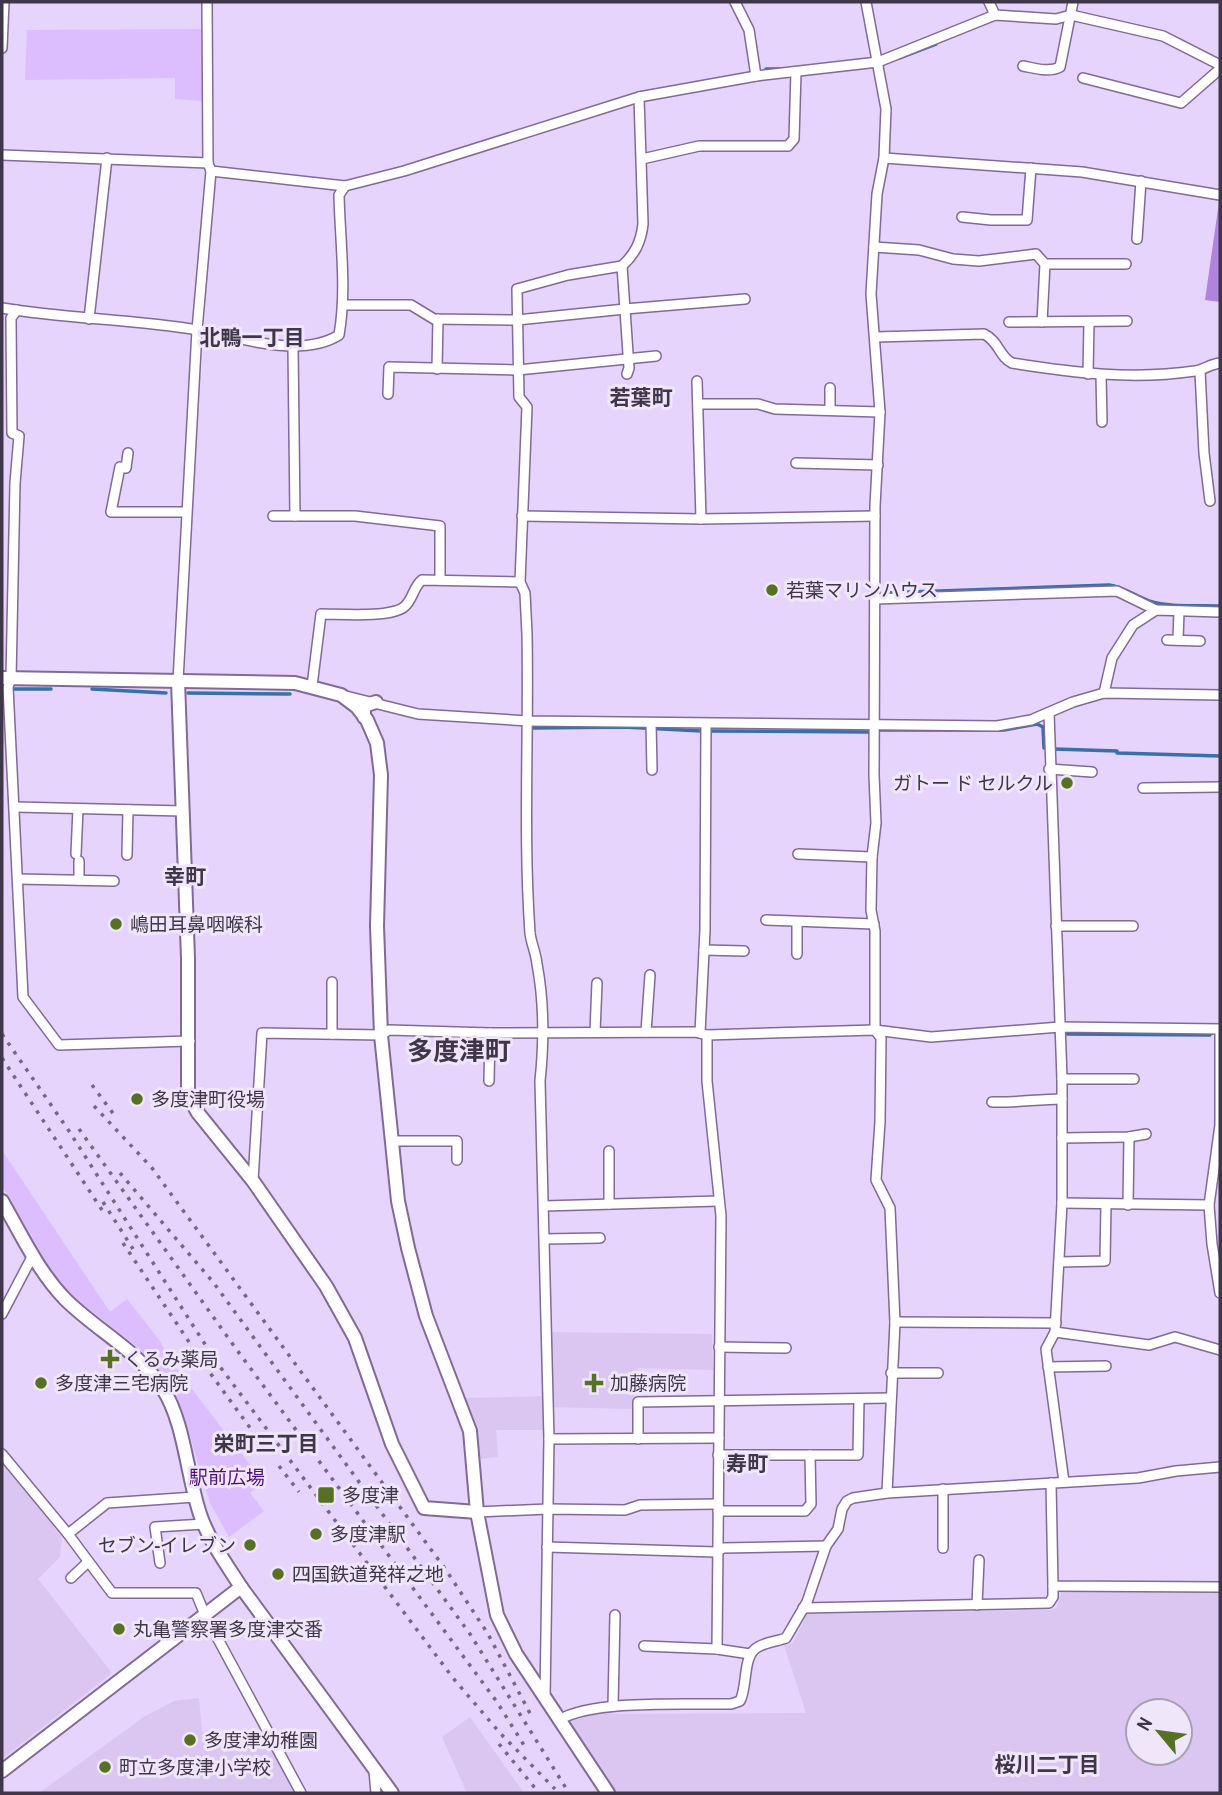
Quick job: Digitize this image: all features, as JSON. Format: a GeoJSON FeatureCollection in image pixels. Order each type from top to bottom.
{"type":"FeatureCollection","features":[{"type":"Feature","properties":{"kind":"street"},"geometry":{"type":"LineString","coordinates":[[2,48],[4,2]]}},
{"type":"Feature","properties":{"kind":"street"},"geometry":{"type":"LineString","coordinates":[[207,2],[209,167],[186,512],[178,681],[190,1041],[188,1095],[198,1113],[253,1181],[326,1286],[355,1338],[392,1444],[424,1508],[477,1512],[625,1510],[640,1506],[805,1511],[811,1504],[810,1455]]}},
{"type":"Feature","properties":{"kind":"street"},"geometry":{"type":"LineString","coordinates":[[735,2],[749,30],[757,76]]}},
{"type":"Feature","properties":{"kind":"street"},"geometry":{"type":"LineString","coordinates":[[866,2],[886,109],[884,158],[877,194],[871,294],[880,411],[875,516],[876,823],[871,910],[874,924],[875,1030],[881,1038],[876,1180],[890,1208],[895,1322],[887,1493]]}},
{"type":"Feature","properties":{"kind":"street"},"geometry":{"type":"LineString","coordinates":[[989,2],[995,15]]}},
{"type":"Feature","properties":{"kind":"street"},"geometry":{"type":"LineString","coordinates":[[1023,66],[1047,70],[1060,67],[1073,2]]}},
{"type":"Feature","properties":{"kind":"street"},"geometry":{"type":"LineString","coordinates":[[2,155],[107,158],[209,167],[345,187],[639,97],[757,76],[878,62],[995,15],[1056,19],[1071,15],[1163,36],[1220,67],[1181,103],[1083,79]]}},
{"type":"Feature","properties":{"kind":"street"},"geometry":{"type":"LineString","coordinates":[[642,159],[699,146],[788,146],[794,139],[796,72]]}},
{"type":"Feature","properties":{"kind":"street"},"geometry":{"type":"LineString","coordinates":[[545,1700],[549,1439],[540,1081],[543,1057],[537,963],[530,937],[526,593],[520,582],[527,407],[519,397],[517,289],[568,275],[622,266],[632,257],[641,240],[644,198],[639,97]]}},
{"type":"Feature","properties":{"kind":"street"},"geometry":{"type":"LineString","coordinates":[[89,319],[107,158]]}},
{"type":"Feature","properties":{"kind":"street"},"geometry":{"type":"LineString","coordinates":[[884,158],[1082,172],[1220,195]]}},
{"type":"Feature","properties":{"kind":"street"},"geometry":{"type":"LineString","coordinates":[[962,217],[1027,220],[1031,168]]}},
{"type":"Feature","properties":{"kind":"street"},"geometry":{"type":"LineString","coordinates":[[1137,240],[1141,181]]}},
{"type":"Feature","properties":{"kind":"street"},"geometry":{"type":"LineString","coordinates":[[2,308],[197,330],[244,340],[293,346],[324,343],[339,335],[342,305],[338,195],[345,187]]}},
{"type":"Feature","properties":{"kind":"street"},"geometry":{"type":"LineString","coordinates":[[874,247],[919,250],[953,259],[979,261],[1036,254],[1045,264],[1042,322]]}},
{"type":"Feature","properties":{"kind":"street"},"geometry":{"type":"LineString","coordinates":[[1045,264],[1126,264]]}},
{"type":"Feature","properties":{"kind":"street"},"geometry":{"type":"LineString","coordinates":[[622,266],[629,359],[627,374]]}},
{"type":"Feature","properties":{"kind":"street"},"geometry":{"type":"LineString","coordinates":[[342,305],[411,305],[434,319],[517,320],[746,299]]}},
{"type":"Feature","properties":{"kind":"street"},"geometry":{"type":"LineString","coordinates":[[2,315],[16,310]]}},
{"type":"Feature","properties":{"kind":"street"},"geometry":{"type":"LineString","coordinates":[[16,310],[11,318],[12,433],[19,436],[6,722],[14,803],[23,997],[59,1045],[190,1041]]}},
{"type":"Feature","properties":{"kind":"street"},"geometry":{"type":"LineString","coordinates":[[437,369],[438,319]]}},
{"type":"Feature","properties":{"kind":"street"},"geometry":{"type":"LineString","coordinates":[[1009,322],[1127,321]]}},
{"type":"Feature","properties":{"kind":"street"},"geometry":{"type":"LineString","coordinates":[[1088,374],[1089,322]]}},
{"type":"Feature","properties":{"kind":"street"},"geometry":{"type":"LineString","coordinates":[[876,337],[984,334],[992,338],[1005,359],[1012,363],[1101,375],[1129,377],[1200,371],[1210,364],[1220,363]]}},
{"type":"Feature","properties":{"kind":"street"},"geometry":{"type":"LineString","coordinates":[[293,346],[295,516]]}},
{"type":"Feature","properties":{"kind":"street"},"geometry":{"type":"LineString","coordinates":[[388,394],[389,367],[518,370],[656,356]]}},
{"type":"Feature","properties":{"kind":"street"},"geometry":{"type":"LineString","coordinates":[[1200,371],[1204,453],[1210,501]]}},
{"type":"Feature","properties":{"kind":"street"},"geometry":{"type":"LineString","coordinates":[[1101,375],[1102,422]]}},
{"type":"Feature","properties":{"kind":"street"},"geometry":{"type":"LineString","coordinates":[[697,381],[701,519]]}},
{"type":"Feature","properties":{"kind":"street"},"geometry":{"type":"LineString","coordinates":[[830,388],[830,410]]}},
{"type":"Feature","properties":{"kind":"street"},"geometry":{"type":"LineString","coordinates":[[698,404],[758,404],[775,409],[880,411]]}},
{"type":"Feature","properties":{"kind":"street"},"geometry":{"type":"LineString","coordinates":[[128,453],[126,468],[120,467],[111,512],[186,512]]}},
{"type":"Feature","properties":{"kind":"street"},"geometry":{"type":"LineString","coordinates":[[796,463],[878,464]]}},
{"type":"Feature","properties":{"kind":"street"},"geometry":{"type":"LineString","coordinates":[[272,516],[355,516],[440,526],[440,580]]}},
{"type":"Feature","properties":{"kind":"street"},"geometry":{"type":"LineString","coordinates":[[522,516],[701,519],[875,516]]}},
{"type":"Feature","properties":{"kind":"street"},"geometry":{"type":"LineString","coordinates":[[312,686],[321,614],[390,612],[402,609],[422,580],[520,582]]}},
{"type":"Feature","properties":{"kind":"street"},"geometry":{"type":"LineString","coordinates":[[875,599],[1117,591],[1156,610],[1220,612]]}},
{"type":"Feature","properties":{"kind":"street"},"geometry":{"type":"LineString","coordinates":[[1104,693],[1112,658],[1133,625],[1156,610]]}},
{"type":"Feature","properties":{"kind":"street"},"geometry":{"type":"LineString","coordinates":[[1178,640],[1180,611]]}},
{"type":"Feature","properties":{"kind":"street"},"geometry":{"type":"LineString","coordinates":[[1167,640],[1200,641]]}},
{"type":"Feature","properties":{"kind":"street"},"geometry":{"type":"LineString","coordinates":[[7,678],[295,683],[418,714],[651,726],[997,726],[1031,720],[1073,702],[1104,693],[1220,695]]}},
{"type":"Feature","properties":{"kind":"street"},"geometry":{"type":"LineString","coordinates":[[341,695],[357,707],[364,717],[377,743],[381,775],[377,926],[381,1035],[398,1201],[426,1316],[470,1431],[477,1512],[497,1615],[516,1654],[608,1793]]}},
{"type":"Feature","properties":{"kind":"street"},"geometry":{"type":"LineString","coordinates":[[364,717],[364,706],[376,702]]}},
{"type":"Feature","properties":{"kind":"street"},"geometry":{"type":"LineString","coordinates":[[1049,713],[1062,1079],[1062,1203],[1056,1328],[1046,1349],[1064,1482]]}},
{"type":"Feature","properties":{"kind":"street"},"geometry":{"type":"LineString","coordinates":[[706,724],[704,1034],[706,1081],[721,1216],[717,1649]]}},
{"type":"Feature","properties":{"kind":"street"},"geometry":{"type":"LineString","coordinates":[[651,726],[652,770]]}},
{"type":"Feature","properties":{"kind":"street"},"geometry":{"type":"LineString","coordinates":[[1049,769],[1092,772]]}},
{"type":"Feature","properties":{"kind":"street"},"geometry":{"type":"LineString","coordinates":[[1143,788],[1220,788]]}},
{"type":"Feature","properties":{"kind":"street"},"geometry":{"type":"LineString","coordinates":[[2,798],[14,803],[78,809],[183,811]]}},
{"type":"Feature","properties":{"kind":"street"},"geometry":{"type":"LineString","coordinates":[[78,809],[79,880]]}},
{"type":"Feature","properties":{"kind":"street"},"geometry":{"type":"LineString","coordinates":[[127,855],[128,810]]}},
{"type":"Feature","properties":{"kind":"street"},"geometry":{"type":"LineString","coordinates":[[798,854],[872,857]]}},
{"type":"Feature","properties":{"kind":"street"},"geometry":{"type":"LineString","coordinates":[[18,879],[114,881]]}},
{"type":"Feature","properties":{"kind":"street"},"geometry":{"type":"LineString","coordinates":[[766,920],[874,924]]}},
{"type":"Feature","properties":{"kind":"street"},"geometry":{"type":"LineString","coordinates":[[797,922],[797,954]]}},
{"type":"Feature","properties":{"kind":"street"},"geometry":{"type":"LineString","coordinates":[[1056,926],[1133,926]]}},
{"type":"Feature","properties":{"kind":"street"},"geometry":{"type":"LineString","coordinates":[[704,950],[744,951]]}},
{"type":"Feature","properties":{"kind":"street"},"geometry":{"type":"LineString","coordinates":[[646,1032],[650,975]]}},
{"type":"Feature","properties":{"kind":"street"},"geometry":{"type":"LineString","coordinates":[[332,982],[332,1034]]}},
{"type":"Feature","properties":{"kind":"street"},"geometry":{"type":"LineString","coordinates":[[595,1032],[597,983]]}},
{"type":"Feature","properties":{"kind":"street"},"geometry":{"type":"LineString","coordinates":[[253,1181],[262,1033],[381,1035],[389,1030],[704,1034],[875,1030],[931,1037],[1060,1027],[1220,1029],[1220,1125],[1209,1205],[1220,1293]]}},
{"type":"Feature","properties":{"kind":"street"},"geometry":{"type":"LineString","coordinates":[[489,1081],[490,1033]]}},
{"type":"Feature","properties":{"kind":"street"},"geometry":{"type":"LineString","coordinates":[[1062,1079],[1134,1079]]}},
{"type":"Feature","properties":{"kind":"street"},"geometry":{"type":"LineString","coordinates":[[992,1102],[1021,1103],[1030,1099],[1062,1098]]}},
{"type":"Feature","properties":{"kind":"street"},"geometry":{"type":"LineString","coordinates":[[1062,1138],[1129,1137],[1146,1134]]}},
{"type":"Feature","properties":{"kind":"street"},"geometry":{"type":"LineString","coordinates":[[1128,1205],[1129,1137]]}},
{"type":"Feature","properties":{"kind":"street"},"geometry":{"type":"LineString","coordinates":[[392,1141],[457,1142],[457,1160]]}},
{"type":"Feature","properties":{"kind":"street"},"geometry":{"type":"LineString","coordinates":[[609,1151],[609,1204]]}},
{"type":"Feature","properties":{"kind":"street"},"geometry":{"type":"LineString","coordinates":[[2,1200],[50,1282],[67,1301],[139,1360],[154,1376],[174,1411],[204,1524],[241,1587],[393,1793]]}},
{"type":"Feature","properties":{"kind":"street"},"geometry":{"type":"LineString","coordinates":[[544,1206],[719,1201]]}},
{"type":"Feature","properties":{"kind":"street"},"geometry":{"type":"LineString","coordinates":[[1062,1203],[1209,1205]]}},
{"type":"Feature","properties":{"kind":"street"},"geometry":{"type":"LineString","coordinates":[[1059,1262],[1105,1261],[1106,1205]]}},
{"type":"Feature","properties":{"kind":"street"},"geometry":{"type":"LineString","coordinates":[[545,1239],[600,1238]]}},
{"type":"Feature","properties":{"kind":"street"},"geometry":{"type":"LineString","coordinates":[[2,1314],[33,1255]]}},
{"type":"Feature","properties":{"kind":"street"},"geometry":{"type":"LineString","coordinates":[[895,1322],[1056,1328],[1149,1345],[1175,1337],[1220,1350]]}},
{"type":"Feature","properties":{"kind":"street"},"geometry":{"type":"LineString","coordinates":[[719,1347],[786,1348]]}},
{"type":"Feature","properties":{"kind":"street"},"geometry":{"type":"LineString","coordinates":[[1048,1367],[1106,1366]]}},
{"type":"Feature","properties":{"kind":"street"},"geometry":{"type":"LineString","coordinates":[[891,1373],[938,1373]]}},
{"type":"Feature","properties":{"kind":"street"},"geometry":{"type":"LineString","coordinates":[[638,1439],[638,1402],[890,1398]]}},
{"type":"Feature","properties":{"kind":"street"},"geometry":{"type":"LineString","coordinates":[[718,1455],[858,1455],[859,1399]]}},
{"type":"Feature","properties":{"kind":"street"},"geometry":{"type":"LineString","coordinates":[[549,1439],[719,1438]]}},
{"type":"Feature","properties":{"kind":"street"},"geometry":{"type":"LineString","coordinates":[[2,1454],[68,1534],[112,1593],[196,1592],[205,1615],[301,1793]]}},
{"type":"Feature","properties":{"kind":"street"},"geometry":{"type":"LineString","coordinates":[[559,1720],[570,1713],[613,1706],[732,1704],[740,1701],[744,1693],[750,1654],[757,1647],[786,1638],[803,1608],[826,1546],[838,1529],[842,1509],[847,1501],[853,1498],[943,1489],[1138,1478],[1220,1466]]}},
{"type":"Feature","properties":{"kind":"street"},"geometry":{"type":"LineString","coordinates":[[803,1608],[1049,1603],[1053,1597],[1051,1483]]}},
{"type":"Feature","properties":{"kind":"street"},"geometry":{"type":"LineString","coordinates":[[943,1489],[943,1548]]}},
{"type":"Feature","properties":{"kind":"street"},"geometry":{"type":"LineString","coordinates":[[68,1534],[107,1503],[195,1497]]}},
{"type":"Feature","properties":{"kind":"street"},"geometry":{"type":"LineString","coordinates":[[160,1563],[155,1527],[204,1524]]}},
{"type":"Feature","properties":{"kind":"street"},"geometry":{"type":"LineString","coordinates":[[547,1547],[716,1552],[723,1548],[826,1546]]}},
{"type":"Feature","properties":{"kind":"street"},"geometry":{"type":"LineString","coordinates":[[977,1605],[979,1560]]}},
{"type":"Feature","properties":{"kind":"street"},"geometry":{"type":"LineString","coordinates":[[71,1578],[88,1562]]}},
{"type":"Feature","properties":{"kind":"street"},"geometry":{"type":"LineString","coordinates":[[1053,1586],[1220,1587]]}},
{"type":"Feature","properties":{"kind":"street"},"geometry":{"type":"LineString","coordinates":[[2,1772],[81,1708],[241,1587]]}},
{"type":"Feature","properties":{"kind":"street"},"geometry":{"type":"LineString","coordinates":[[613,1706],[615,1615]]}},
{"type":"Feature","properties":{"kind":"street"},"geometry":{"type":"LineString","coordinates":[[644,1646],[717,1649],[750,1654]]}},
{"type":"Feature","properties":{"kind":"street"},"geometry":{"type":"LineString","coordinates":[[373,1767],[376,1793]]}},
{"type":"Feature","properties":{"kind":"shaded area"},"geometry":{"type":"Polygon","coordinates":[[[1220,202],[1220,302],[1205,300],[1220,202]]]}},
{"type":"Feature","properties":{"kind":"shaded area","name":"加藤病院"},"geometry":{"type":"Polygon","coordinates":[[[550,1332],[712,1334],[713,1370],[638,1368],[633,1409],[545,1407],[544,1430],[496,1430],[498,1457],[480,1459],[464,1398],[552,1396],[550,1332]]]}},
{"type":"Feature","properties":{"kind":"shaded area"},"geometry":{"type":"Polygon","coordinates":[[[2,1459],[62,1538],[60,1557],[38,1579],[112,1673],[2,1759],[2,1459]]]}},
{"type":"Feature","properties":{"kind":"shaded area"},"geometry":{"type":"Polygon","coordinates":[[[1062,1589],[1220,1591],[1220,1793],[613,1793],[569,1724],[571,1719],[584,1714],[612,1712],[806,1713],[784,1645],[793,1643],[807,1614],[1051,1610],[1057,1607],[1062,1589]]]}},
{"type":"Feature","properties":{"kind":"shaded area","name":"多度津幼稚園"},"geometry":{"type":"Polygon","coordinates":[[[199,1698],[202,1732],[262,1731],[294,1791],[292,1793],[39,1793],[144,1717],[174,1701],[199,1698]]]}},
{"type":"Feature","properties":{"kind":"shaded area"},"geometry":{"type":"Polygon","coordinates":[[[470,1717],[524,1793],[467,1793],[442,1737],[470,1717]]]}},
{"type":"Feature","properties":{"kind":"green space"},"geometry":{"type":"Polygon","coordinates":[[[203,29],[203,101],[175,99],[175,78],[25,80],[27,30],[203,29]]]}},
{"type":"Feature","properties":{"kind":"green space","name":"駅前広場"},"geometry":{"type":"Polygon","coordinates":[[[2,1150],[110,1312],[127,1299],[263,1482],[250,1493],[264,1511],[229,1537],[210,1503],[182,1409],[169,1386],[139,1348],[66,1290],[45,1263],[2,1186],[2,1150]]]}},
{"type":"Feature","properties":{"kind":"waterway"},"geometry":{"type":"LineString","coordinates":[[899,58],[936,44]]}},
{"type":"Feature","properties":{"kind":"waterway"},"geometry":{"type":"LineString","coordinates":[[766,69],[781,69]]}},
{"type":"Feature","properties":{"kind":"waterway"},"geometry":{"type":"LineString","coordinates":[[883,593],[1109,585],[1157,603],[1220,606]]}},
{"type":"Feature","properties":{"kind":"waterway"},"geometry":{"type":"LineString","coordinates":[[13,689],[51,689]]}},
{"type":"Feature","properties":{"kind":"waterway"},"geometry":{"type":"LineString","coordinates":[[92,689],[166,693]]}},
{"type":"Feature","properties":{"kind":"waterway"},"geometry":{"type":"LineString","coordinates":[[188,693],[290,694]]}},
{"type":"Feature","properties":{"kind":"waterway"},"geometry":{"type":"LineString","coordinates":[[880,730],[1004,730],[1037,724],[1043,727],[1044,748]]}},
{"type":"Feature","properties":{"kind":"waterway"},"geometry":{"type":"LineString","coordinates":[[534,728],[624,727],[701,731]]}},
{"type":"Feature","properties":{"kind":"waterway"},"geometry":{"type":"LineString","coordinates":[[711,731],[871,732]]}},
{"type":"Feature","properties":{"kind":"waterway"},"geometry":{"type":"LineString","coordinates":[[1054,749],[1220,756]]}},
{"type":"Feature","properties":{"kind":"waterway"},"geometry":{"type":"LineString","coordinates":[[1067,1034],[1210,1035]]}},
{"type":"Feature","properties":{"kind":"railway"},"geometry":{"type":"LineString","coordinates":[[2,1034],[69,1131],[215,1360],[453,1678],[500,1733],[555,1789]]}},
{"type":"Feature","properties":{"kind":"railway"},"geometry":{"type":"LineString","coordinates":[[2,1058],[104,1213]]}},
{"type":"Feature","properties":{"kind":"railway"},"geometry":{"type":"LineString","coordinates":[[92,1085],[115,1116]]}},
{"type":"Feature","properties":{"kind":"railway"},"geometry":{"type":"LineString","coordinates":[[94,1106],[152,1168],[446,1570],[488,1634],[533,1719]]}},
{"type":"Feature","properties":{"kind":"railway"},"geometry":{"type":"LineString","coordinates":[[79,1129],[234,1346],[497,1702],[527,1750]]}},
{"type":"Feature","properties":{"kind":"railway"},"geometry":{"type":"LineString","coordinates":[[120,1173],[213,1282],[470,1634],[569,1793]]}},
{"type":"Feature","properties":{"kind":"railway"},"geometry":{"type":"LineString","coordinates":[[103,1202],[133,1249]]}},
{"type":"Feature","properties":{"kind":"railway"},"geometry":{"type":"LineString","coordinates":[[123,1243],[205,1366],[264,1447]]}},
{"type":"Feature","properties":{"kind":"railway"},"geometry":{"type":"LineString","coordinates":[[279,1466],[299,1492]]}},
{"type":"Feature","properties":{"kind":"railway"},"geometry":{"type":"LineString","coordinates":[[499,1744],[539,1793]]}},
{"type":"Feature","properties":{"kind":"place","name":"若葉マリンハウス"},"geometry":{"type":"Point","coordinates":[772,590]}},
{"type":"Feature","properties":{"kind":"place","name":"ガトー ド セルクル"},"geometry":{"type":"Point","coordinates":[1067,783]}},
{"type":"Feature","properties":{"kind":"place","name":"嶋田耳鼻咽喉科"},"geometry":{"type":"Point","coordinates":[116,924]}},
{"type":"Feature","properties":{"kind":"place","name":"多度津町役場"},"geometry":{"type":"Point","coordinates":[137,1099]}},
{"type":"Feature","properties":{"kind":"place","name":"くるみ薬局"},"geometry":{"type":"Point","coordinates":[110,1359]}},
{"type":"Feature","properties":{"kind":"place","name":"多度津三宅病院"},"geometry":{"type":"Point","coordinates":[41,1383]}},
{"type":"Feature","properties":{"kind":"place","name":"加藤病院"},"geometry":{"type":"Point","coordinates":[594,1383]}},
{"type":"Feature","properties":{"kind":"place","name":"多度津"},"geometry":{"type":"Point","coordinates":[326,1495]}},
{"type":"Feature","properties":{"kind":"place","name":"多度津駅"},"geometry":{"type":"Point","coordinates":[316,1534]}},
{"type":"Feature","properties":{"kind":"place","name":"セブン-イレブン"},"geometry":{"type":"Point","coordinates":[250,1545]}},
{"type":"Feature","properties":{"kind":"place","name":"四国鉄道発祥之地"},"geometry":{"type":"Point","coordinates":[278,1574]}},
{"type":"Feature","properties":{"kind":"place","name":"丸亀警察署多度津交番"},"geometry":{"type":"Point","coordinates":[119,1629]}},
{"type":"Feature","properties":{"kind":"place","name":"多度津幼稚園"},"geometry":{"type":"Point","coordinates":[190,1740]}},
{"type":"Feature","properties":{"kind":"place","name":"町立多度津小学校"},"geometry":{"type":"Point","coordinates":[105,1767]}},
{"type":"Feature","properties":{"kind":"district","name":"北鴨一丁目"},"geometry":{"type":"Point","coordinates":[252,337]}},
{"type":"Feature","properties":{"kind":"district","name":"若葉町"},"geometry":{"type":"Point","coordinates":[641,397]}},
{"type":"Feature","properties":{"kind":"district","name":"幸町"},"geometry":{"type":"Point","coordinates":[185,876]}},
{"type":"Feature","properties":{"kind":"district","name":"多度津町"},"geometry":{"type":"Point","coordinates":[459,1050]}},
{"type":"Feature","properties":{"kind":"district","name":"栄町三丁目"},"geometry":{"type":"Point","coordinates":[266,1443]}},
{"type":"Feature","properties":{"kind":"district","name":"寿町"},"geometry":{"type":"Point","coordinates":[747,1463]}},
{"type":"Feature","properties":{"kind":"district","name":"桜川二丁目"},"geometry":{"type":"Point","coordinates":[1047,1764]}}]}
